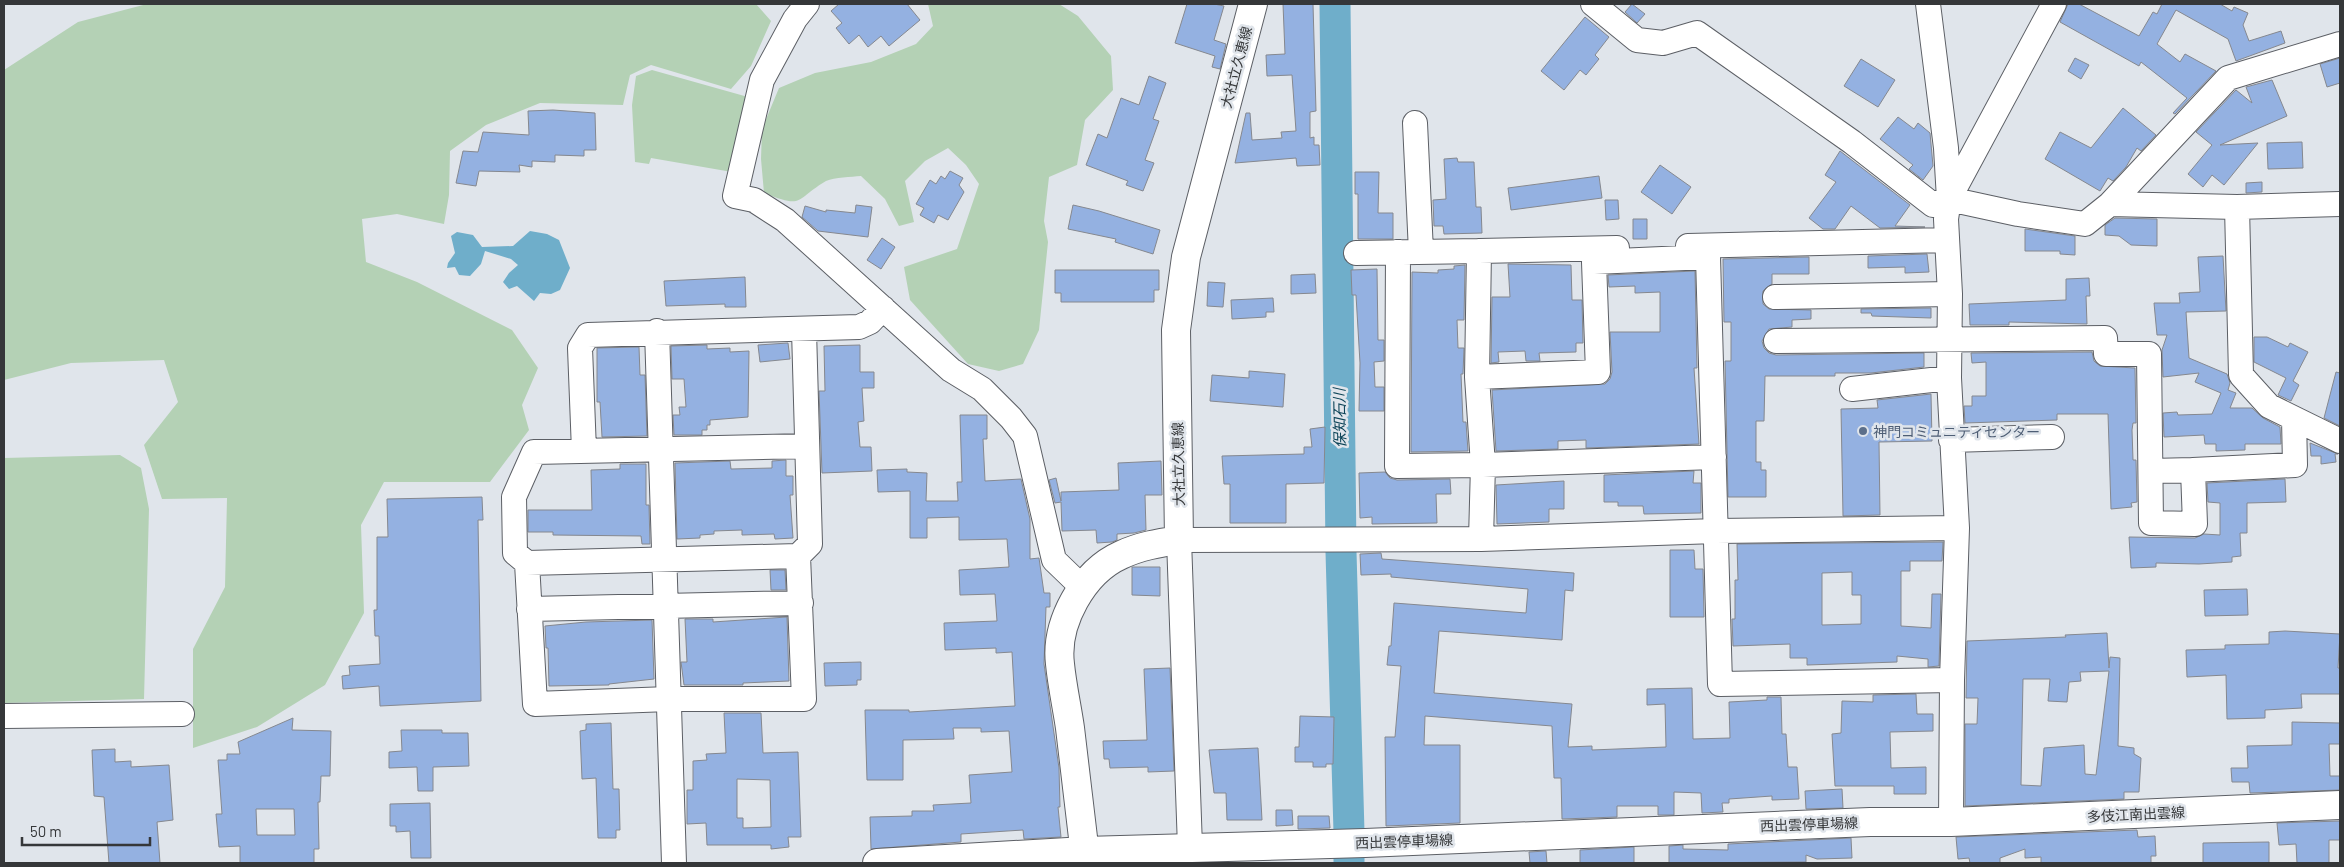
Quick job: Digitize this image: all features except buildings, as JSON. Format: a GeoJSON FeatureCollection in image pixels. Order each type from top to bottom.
{"type":"FeatureCollection","features":[{"type":"Feature","properties":{"kind":"main road","name":"大社立久恵線"},"geometry":{"type":"LineString","coordinates":[[1179,540],[1176,330],[1186,257],[1250,4]]}},
{"type":"Feature","properties":{"kind":"main road"},"geometry":{"type":"LineString","coordinates":[[1086,857],[1066,698],[1059,663],[1068,613],[1082,586],[1119,555],[1144,545],[1179,540]]}},
{"type":"Feature","properties":{"kind":"main road","name":"多伎江南出雲線"},"geometry":{"type":"LineString","coordinates":[[1942,822],[2340,805]]}},
{"type":"Feature","properties":{"kind":"main road","name":"西出雲停車場線"},"geometry":{"type":"LineString","coordinates":[[877,863],[1086,857],[1190,848],[1870,822],[1942,822]]}},
{"type":"Feature","properties":{"kind":"street"},"geometry":{"type":"LineString","coordinates":[[807,4],[794,19],[762,80],[735,196],[754,200],[785,220],[951,370],[982,389],[1011,418],[1025,436],[1054,560],[1082,586]]}},
{"type":"Feature","properties":{"kind":"street"},"geometry":{"type":"LineString","coordinates":[[1592,4],[1637,40],[1663,43],[1697,33],[1852,142],[1933,205],[1949,199],[2018,214],[2085,224],[2110,204],[2228,78],[2340,44]]}},
{"type":"Feature","properties":{"kind":"street"},"geometry":{"type":"LineString","coordinates":[[1928,4],[1946,148],[1949,199],[1946,219],[1950,294],[1952,440],[1957,528],[1952,680],[1942,822]]}},
{"type":"Feature","properties":{"kind":"street"},"geometry":{"type":"LineString","coordinates":[[1949,199],[2054,4]]}},
{"type":"Feature","properties":{"kind":"street"},"geometry":{"type":"LineString","coordinates":[[1415,122],[1410,252],[1397,466],[1483,466],[1714,457]]}},
{"type":"Feature","properties":{"kind":"street"},"geometry":{"type":"LineString","coordinates":[[2110,204],[2237,207],[2340,204]]}},
{"type":"Feature","properties":{"kind":"street"},"geometry":{"type":"LineString","coordinates":[[2237,207],[2241,375],[2269,406],[2340,441]]}},
{"type":"Feature","properties":{"kind":"street"},"geometry":{"type":"LineString","coordinates":[[1477,377],[1598,372],[1594,262],[1696,252],[1947,240]]}},
{"type":"Feature","properties":{"kind":"street"},"geometry":{"type":"LineString","coordinates":[[1479,251],[1477,377],[1483,466],[1480,539]]}},
{"type":"Feature","properties":{"kind":"street"},"geometry":{"type":"LineString","coordinates":[[1356,253],[1479,251],[1696,252],[1708,257],[1720,684],[1952,680]]}},
{"type":"Feature","properties":{"kind":"street"},"geometry":{"type":"LineString","coordinates":[[1775,297],[1950,294]]}},
{"type":"Feature","properties":{"kind":"street"},"geometry":{"type":"LineString","coordinates":[[584,451],[580,348],[588,335],[859,327],[870,322],[883,308]]}},
{"type":"Feature","properties":{"kind":"street"},"geometry":{"type":"LineString","coordinates":[[804,330],[810,544],[798,556],[527,563],[515,553],[514,497],[534,452],[807,446]]}},
{"type":"Feature","properties":{"kind":"street"},"geometry":{"type":"LineString","coordinates":[[657,332],[674,863]]}},
{"type":"Feature","properties":{"kind":"street"},"geometry":{"type":"LineString","coordinates":[[1776,341],[2105,338],[2106,354],[2149,354],[2151,523],[2195,524],[2193,470]]}},
{"type":"Feature","properties":{"kind":"street"},"geometry":{"type":"LineString","coordinates":[[1852,389],[1950,378]]}},
{"type":"Feature","properties":{"kind":"street"},"geometry":{"type":"LineString","coordinates":[[2151,471],[2295,464],[2294,418]]}},
{"type":"Feature","properties":{"kind":"street"},"geometry":{"type":"LineString","coordinates":[[1952,440],[2052,437]]}},
{"type":"Feature","properties":{"kind":"street"},"geometry":{"type":"LineString","coordinates":[[1190,848],[1179,540],[1480,539],[1716,531],[1957,528]]}},
{"type":"Feature","properties":{"kind":"street"},"geometry":{"type":"LineString","coordinates":[[527,563],[535,704],[668,699],[804,699],[798,556]]}},
{"type":"Feature","properties":{"kind":"street"},"geometry":{"type":"LineString","coordinates":[[530,609],[801,603]]}},
{"type":"Feature","properties":{"kind":"street"},"geometry":{"type":"LineString","coordinates":[[4,716],[182,714]]}},
{"type":"Feature","properties":{"kind":"green space"},"geometry":{"type":"Polygon","coordinates":[[[147,4],[756,4],[771,21],[751,66],[731,89],[651,65],[630,75],[623,105],[540,103],[486,125],[450,151],[449,195],[444,224],[397,214],[362,219],[366,262],[417,282],[512,330],[538,368],[522,405],[529,430],[490,482],[384,482],[361,525],[364,613],[325,685],[257,727],[193,748],[193,649],[225,587],[227,498],[162,499],[144,445],[178,402],[164,360],[71,363],[4,380],[4,70],[78,22],[147,4]]]}},
{"type":"Feature","properties":{"kind":"green space"},"geometry":{"type":"Polygon","coordinates":[[[928,4],[1059,4],[1078,16],[1111,56],[1113,90],[1085,120],[1077,165],[1049,177],[1044,221],[1048,242],[1039,330],[1023,364],[999,371],[968,364],[910,300],[904,267],[957,249],[979,184],[966,165],[948,148],[925,161],[905,181],[914,222],[899,226],[885,199],[861,176],[826,181],[803,197],[793,201],[786,201],[764,193],[761,159],[762,129],[779,88],[815,73],[871,62],[916,44],[933,26],[928,4]]]}},
{"type":"Feature","properties":{"kind":"green space"},"geometry":{"type":"Polygon","coordinates":[[[652,70],[748,97],[732,172],[651,158],[649,164],[635,162],[632,105],[636,76],[652,70]]]}},
{"type":"Feature","properties":{"kind":"green space"},"geometry":{"type":"Polygon","coordinates":[[[120,455],[141,468],[149,509],[144,699],[4,703],[4,458],[120,455]]]}},
{"type":"Feature","properties":{"kind":"water"},"geometry":{"type":"Polygon","coordinates":[[[530,231],[547,234],[559,240],[570,268],[560,290],[551,294],[540,293],[534,301],[517,286],[509,289],[503,282],[518,265],[511,259],[485,251],[481,264],[470,276],[459,275],[455,267],[447,268],[455,253],[451,236],[457,232],[473,235],[482,247],[513,246],[530,231]]]}},
{"type":"Feature","properties":{"kind":"waterway","name":"保知石川"},"geometry":{"type":"LineString","coordinates":[[1335,4],[1341,552],[1349,832]]}},
{"type":"Feature","properties":{"kind":"waterway","name":"保知石川"},"geometry":{"type":"LineString","coordinates":[[1349,854],[1349,863]]}},
{"type":"Feature","properties":{"kind":"place","name":"神門コミュニティセンター"},"geometry":{"type":"Point","coordinates":[1863,431]}}]}
